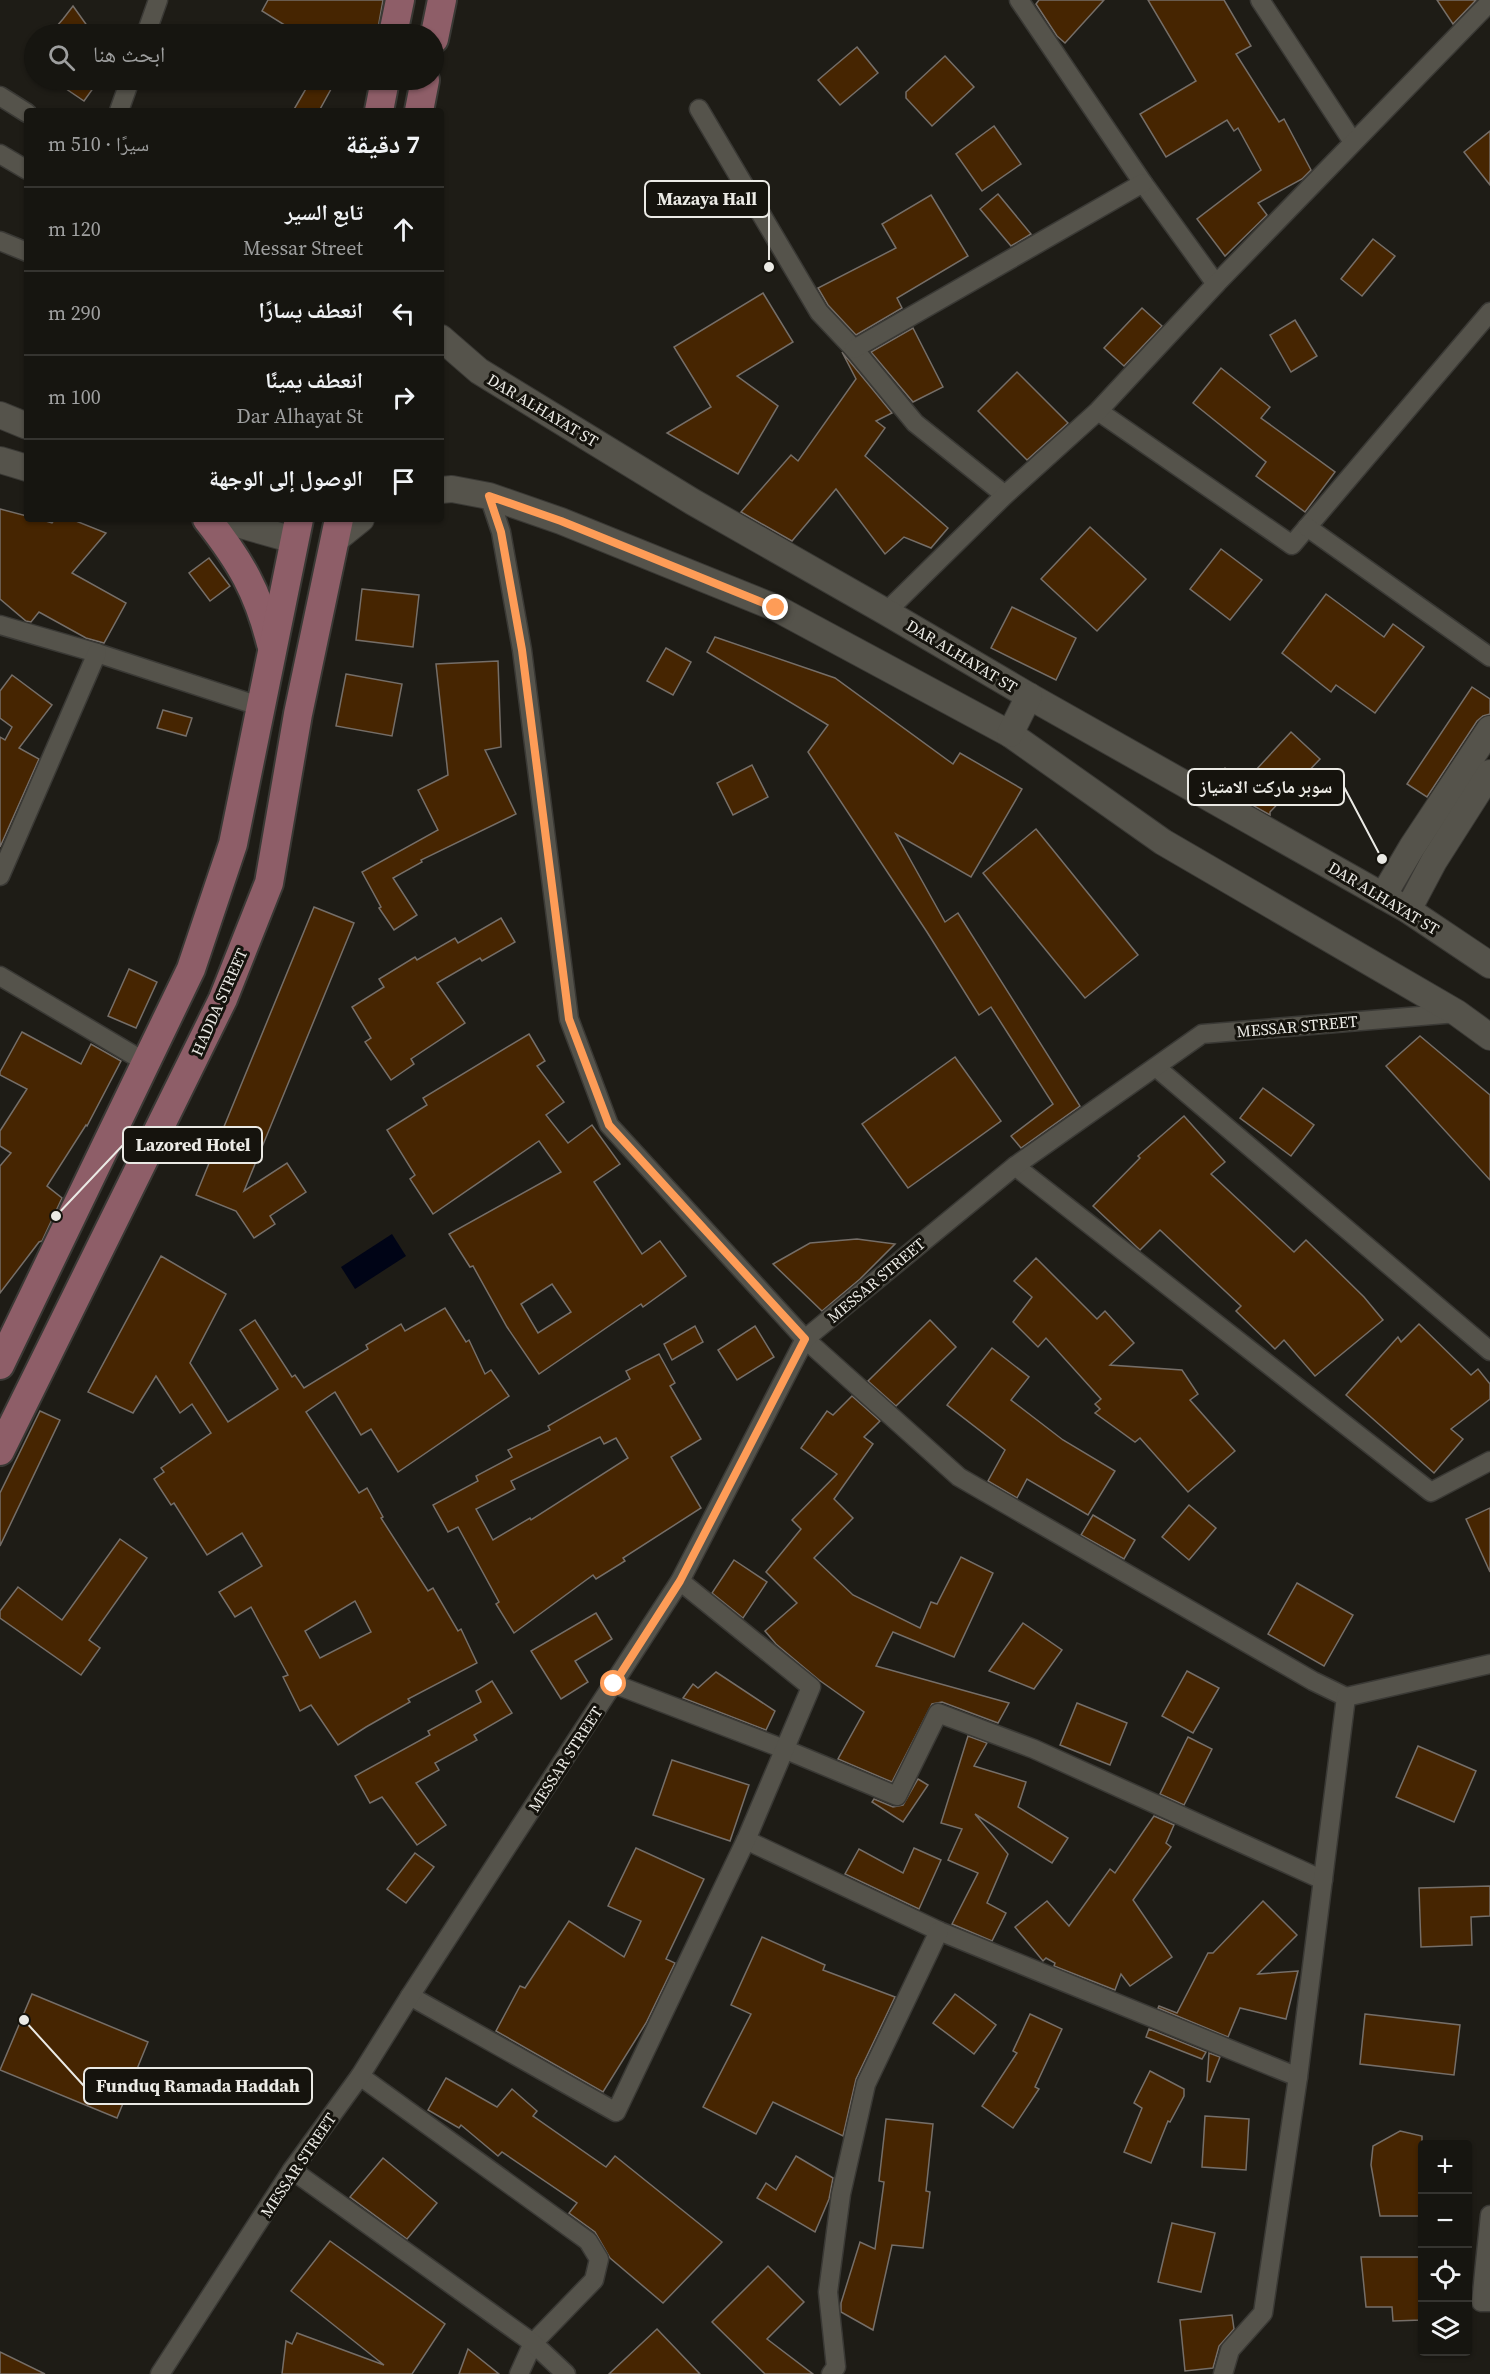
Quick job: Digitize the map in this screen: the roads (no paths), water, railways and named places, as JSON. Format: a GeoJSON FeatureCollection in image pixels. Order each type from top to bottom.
{"type":"FeatureCollection","features":[{"type":"Feature","properties":{"kind":"main road"},"geometry":{"type":"LineString","coordinates":[[395,24],[400,0]]}},
{"type":"Feature","properties":{"kind":"main road"},"geometry":{"type":"LineString","coordinates":[[437,24],[441,0]]}},
{"type":"Feature","properties":{"kind":"main road"},"geometry":{"type":"LineString","coordinates":[[380,108],[383,90]]}},
{"type":"Feature","properties":{"kind":"main road"},"geometry":{"type":"LineString","coordinates":[[420,108],[423,90]]}},
{"type":"Feature","properties":{"kind":"main road","name":"DAR ALHAYAT ST"},"geometry":{"type":"LineString","coordinates":[[444,340],[489,377],[693,502],[1029,696],[1408,910],[1490,965]]}},
{"type":"Feature","properties":{"kind":"main road"},"geometry":{"type":"LineString","coordinates":[[0,416],[24,425]]}},
{"type":"Feature","properties":{"kind":"main road"},"geometry":{"type":"LineString","coordinates":[[0,460],[24,467]]}},
{"type":"Feature","properties":{"kind":"main road"},"geometry":{"type":"LineString","coordinates":[[444,490],[452,489],[489,496],[561,521],[776,608],[1010,734],[1163,842],[1457,1013],[1490,1037]]}},
{"type":"Feature","properties":{"kind":"main road"},"geometry":{"type":"LineString","coordinates":[[209,522],[249,579],[263,613],[273,652]]}},
{"type":"Feature","properties":{"kind":"main road"},"geometry":{"type":"LineString","coordinates":[[0,1365],[191,969],[233,844],[297,530],[241,522]]}},
{"type":"Feature","properties":{"kind":"main road"},"geometry":{"type":"LineString","coordinates":[[337,530],[354,522]]}},
{"type":"Feature","properties":{"kind":"main road","name":"HADDA STREET"},"geometry":{"type":"LineString","coordinates":[[0,1451],[223,999],[268,883],[298,714],[337,530]]}},
{"type":"Feature","properties":{"kind":"main road"},"geometry":{"type":"LineString","coordinates":[[1010,734],[1029,696]]}},
{"type":"Feature","properties":{"kind":"main road"},"geometry":{"type":"LineString","coordinates":[[262,707],[298,714]]}},
{"type":"Feature","properties":{"kind":"main road"},"geometry":{"type":"LineString","coordinates":[[1383,896],[1412,847],[1490,729]]}},
{"type":"Feature","properties":{"kind":"main road"},"geometry":{"type":"LineString","coordinates":[[1408,910],[1434,861],[1490,773]]}},
{"type":"Feature","properties":{"kind":"street"},"geometry":{"type":"LineString","coordinates":[[150,24],[158,0]]}},
{"type":"Feature","properties":{"kind":"street"},"geometry":{"type":"LineString","coordinates":[[1019,0],[1143,183],[1216,284]]}},
{"type":"Feature","properties":{"kind":"street"},"geometry":{"type":"LineString","coordinates":[[1260,0],[1353,142]]}},
{"type":"Feature","properties":{"kind":"street"},"geometry":{"type":"LineString","coordinates":[[886,612],[1005,495],[1098,411],[1216,284],[1490,2]]}},
{"type":"Feature","properties":{"kind":"street"},"geometry":{"type":"LineString","coordinates":[[120,108],[126,90]]}},
{"type":"Feature","properties":{"kind":"street"},"geometry":{"type":"LineString","coordinates":[[0,96],[24,110]]}},
{"type":"Feature","properties":{"kind":"street"},"geometry":{"type":"LineString","coordinates":[[699,109],[819,312],[854,349],[915,423],[1005,495]]}},
{"type":"Feature","properties":{"kind":"street"},"geometry":{"type":"LineString","coordinates":[[0,154],[24,168]]}},
{"type":"Feature","properties":{"kind":"street"},"geometry":{"type":"LineString","coordinates":[[854,349],[1143,183]]}},
{"type":"Feature","properties":{"kind":"street"},"geometry":{"type":"LineString","coordinates":[[0,241],[24,251]]}},
{"type":"Feature","properties":{"kind":"street"},"geometry":{"type":"LineString","coordinates":[[1098,411],[1292,545],[1490,312]]}},
{"type":"Feature","properties":{"kind":"street"},"geometry":{"type":"LineString","coordinates":[[489,496],[501,532],[522,650],[569,1019],[609,1125],[805,1339],[959,1477],[1312,1681],[1346,1697],[1490,1664]]}},
{"type":"Feature","properties":{"kind":"street"},"geometry":{"type":"LineString","coordinates":[[1307,527],[1490,657]]}},
{"type":"Feature","properties":{"kind":"street"},"geometry":{"type":"LineString","coordinates":[[0,625],[97,653],[262,707]]}},
{"type":"Feature","properties":{"kind":"street"},"geometry":{"type":"LineString","coordinates":[[0,876],[97,653]]}},
{"type":"Feature","properties":{"kind":"street"},"geometry":{"type":"LineString","coordinates":[[0,976],[146,1062]]}},
{"type":"Feature","properties":{"kind":"street","name":"MESSAR STREET"},"geometry":{"type":"LineString","coordinates":[[160,2374],[292,2170],[360,2076],[680,1581],[805,1339],[1015,1166],[1202,1034],[1457,1013]]}},
{"type":"Feature","properties":{"kind":"street"},"geometry":{"type":"LineString","coordinates":[[1156,1068],[1490,1351]]}},
{"type":"Feature","properties":{"kind":"street"},"geometry":{"type":"LineString","coordinates":[[1015,1166],[1431,1491],[1490,1461]]}},
{"type":"Feature","properties":{"kind":"street"},"geometry":{"type":"LineString","coordinates":[[410,1996],[616,2112],[746,1840],[811,1687],[680,1581]]}},
{"type":"Feature","properties":{"kind":"street"},"geometry":{"type":"LineString","coordinates":[[614,1684],[784,1749],[897,1796],[938,1713],[1034,1749],[1323,1880]]}},
{"type":"Feature","properties":{"kind":"street"},"geometry":{"type":"LineString","coordinates":[[1223,2374],[1230,2350],[1263,2313],[1298,2077],[1346,1697]]}},
{"type":"Feature","properties":{"kind":"street"},"geometry":{"type":"LineString","coordinates":[[746,1840],[939,1931],[1298,2077]]}},
{"type":"Feature","properties":{"kind":"street"},"geometry":{"type":"LineString","coordinates":[[831,2374],[836,2367],[828,2292],[841,2194],[866,2084],[939,1931]]}},
{"type":"Feature","properties":{"kind":"street"},"geometry":{"type":"LineString","coordinates":[[360,2076],[588,2241],[599,2259],[594,2280],[533,2343],[519,2374]]}},
{"type":"Feature","properties":{"kind":"street"},"geometry":{"type":"LineString","coordinates":[[292,2170],[533,2343],[566,2374]]}},
{"type":"Feature","properties":{"kind":"street"},"geometry":{"type":"LineString","coordinates":[[1490,2215],[1481,2302],[1490,2301]]}},
{"type":"Feature","properties":{"kind":"water"},"geometry":{"type":"Polygon","coordinates":[[[392,1234],[406,1256],[355,1289],[341,1267],[392,1234]]]}},
{"type":"Feature","properties":{"kind":"place","name":"Mazaya Hall"},"geometry":{"type":"Point","coordinates":[769,267]}},
{"type":"Feature","properties":{"kind":"place","name":"سوبر ماركت الامتياز"},"geometry":{"type":"Point","coordinates":[1382,859]}},
{"type":"Feature","properties":{"kind":"place","name":"Lazored Hotel"},"geometry":{"type":"Point","coordinates":[56,1216]}},
{"type":"Feature","properties":{"kind":"place","name":"Funduq Ramada Haddah"},"geometry":{"type":"Point","coordinates":[24,2020]}}]}
